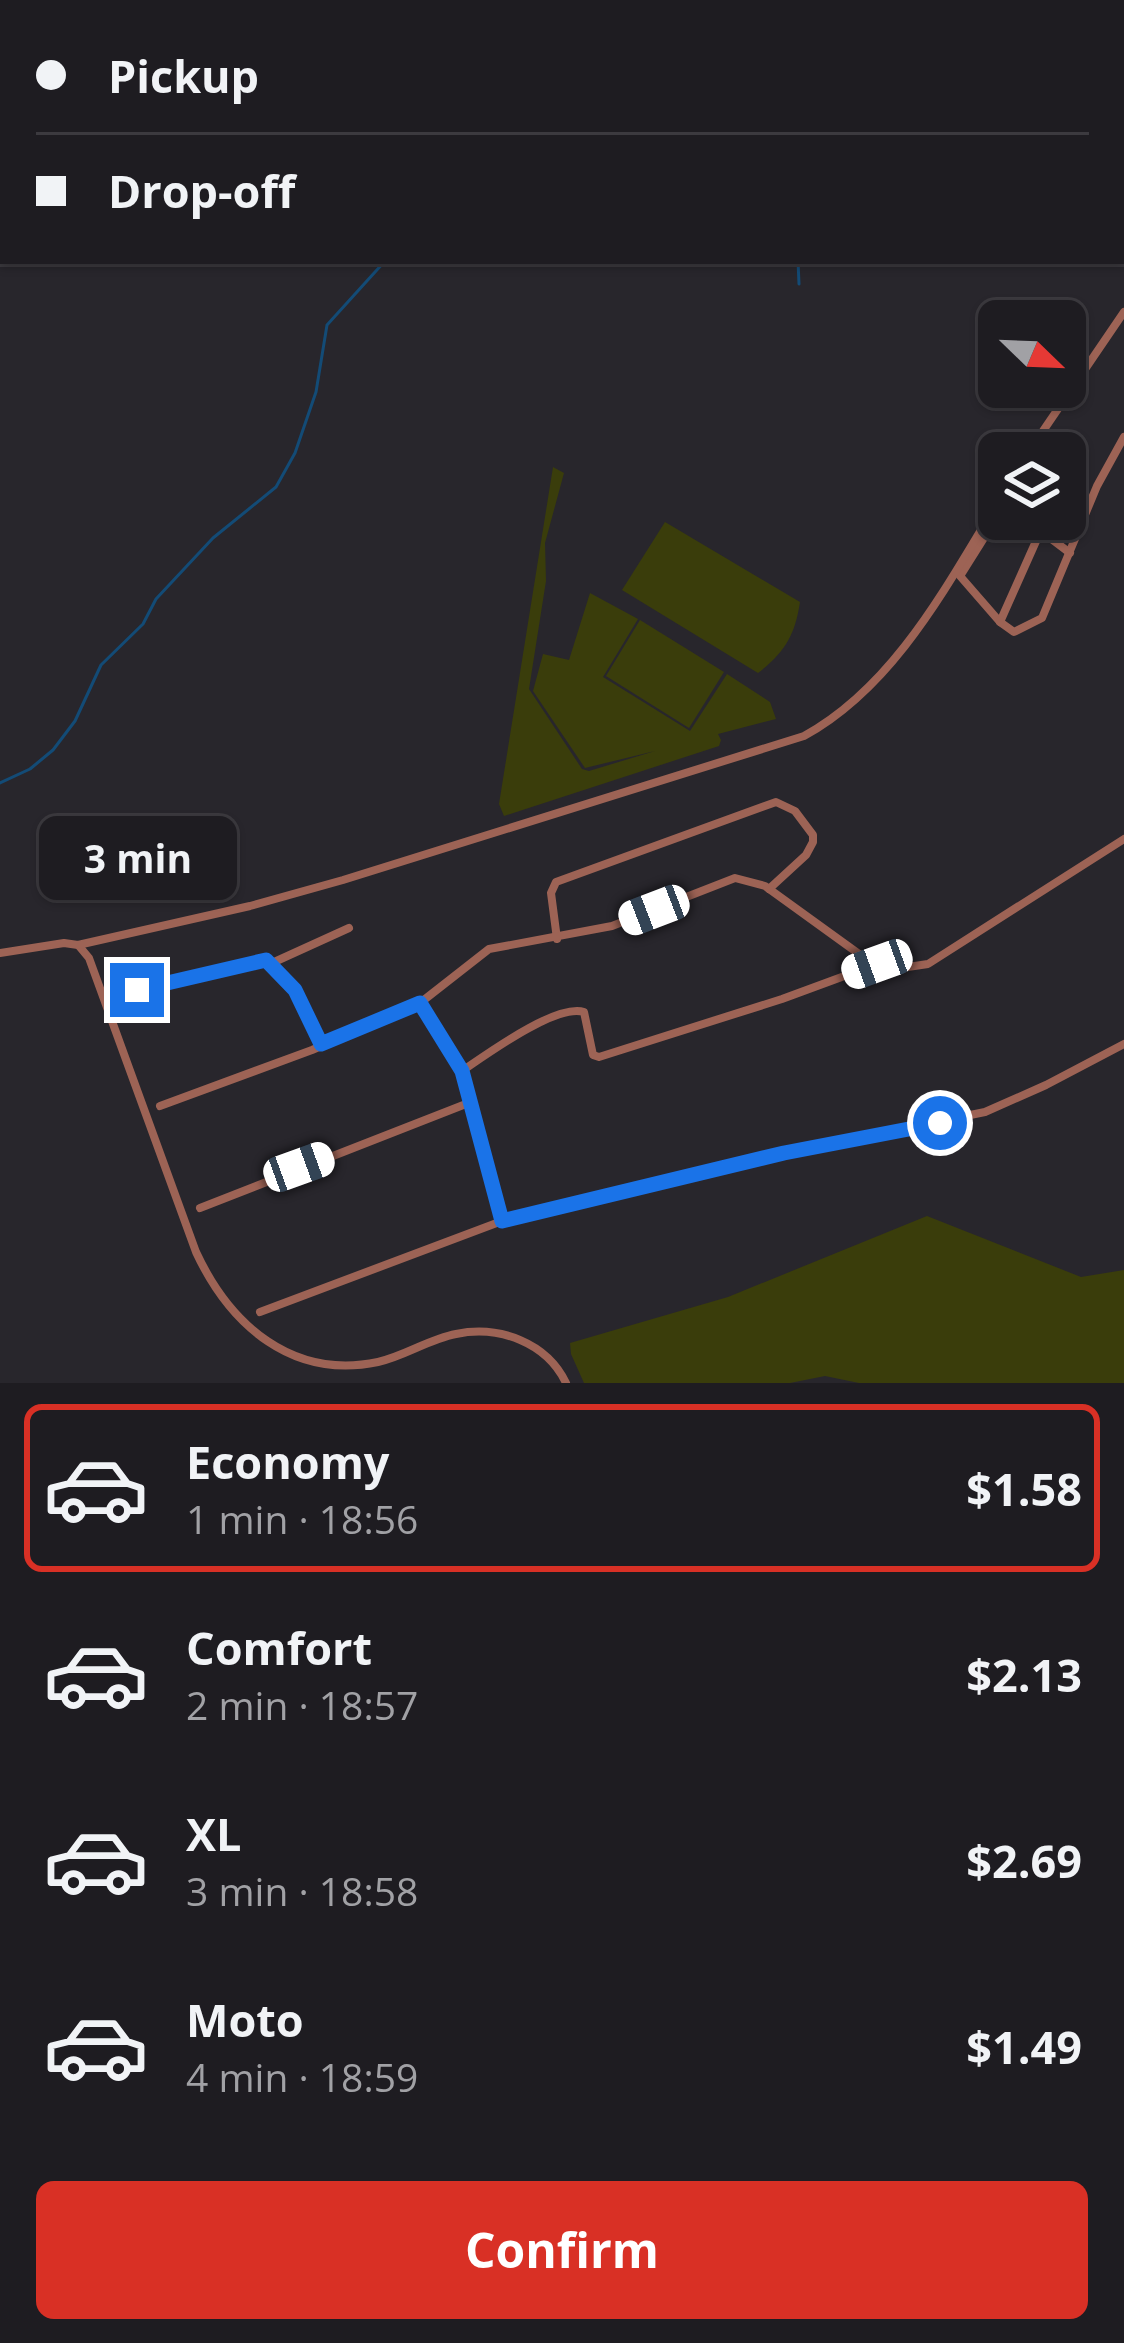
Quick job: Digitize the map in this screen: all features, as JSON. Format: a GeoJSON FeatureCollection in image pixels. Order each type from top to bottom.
{"type":"FeatureCollection","features":[{"type":"Feature","properties":{"kind":"street"},"geometry":{"type":"LineString","coordinates":[[1042,432],[1124,312]]}},
{"type":"Feature","properties":{"kind":"street"},"geometry":{"type":"LineString","coordinates":[[983,540],[960,576],[1000,622],[1022,632],[1042,619],[1096,486],[1124,437]]}},
{"type":"Feature","properties":{"kind":"street"},"geometry":{"type":"LineString","coordinates":[[0,953],[78,945],[250,906],[804,736],[840,713],[891,662],[978,532]]}},
{"type":"Feature","properties":{"kind":"street"},"geometry":{"type":"LineString","coordinates":[[1000,622],[1037,540]]}},
{"type":"Feature","properties":{"kind":"street"},"geometry":{"type":"LineString","coordinates":[[1054,540],[1070,553]]}},
{"type":"Feature","properties":{"kind":"street"},"geometry":{"type":"LineString","coordinates":[[557,939],[551,893],[556,882],[776,802],[795,811],[813,842],[806,855],[770,889]]}},
{"type":"Feature","properties":{"kind":"street"},"geometry":{"type":"LineString","coordinates":[[160,1106],[420,1003],[489,949],[612,926],[735,878],[770,889],[852,952],[877,964],[901,968],[928,964],[1124,839]]}},
{"type":"Feature","properties":{"kind":"street"},"geometry":{"type":"LineString","coordinates":[[127,990],[250,961],[272,963],[349,928]]}},
{"type":"Feature","properties":{"kind":"street"},"geometry":{"type":"LineString","coordinates":[[78,945],[88,958],[196,1252],[212,1283],[242,1322],[303,1359],[350,1367],[384,1360],[453,1334],[497,1334],[541,1350],[557,1365],[566,1383]]}},
{"type":"Feature","properties":{"kind":"street"},"geometry":{"type":"LineString","coordinates":[[272,963],[295,990],[321,1044]]}},
{"type":"Feature","properties":{"kind":"street"},"geometry":{"type":"LineString","coordinates":[[462,1071],[546,1020],[575,1010],[584,1012],[593,1055],[599,1058],[877,964]]}},
{"type":"Feature","properties":{"kind":"street"},"geometry":{"type":"LineString","coordinates":[[420,1003],[462,1071],[502,1221]]}},
{"type":"Feature","properties":{"kind":"street"},"geometry":{"type":"LineString","coordinates":[[260,1312],[502,1221],[784,1153],[985,1112],[1124,1044]]}},
{"type":"Feature","properties":{"kind":"street"},"geometry":{"type":"LineString","coordinates":[[200,1208],[472,1102]]}},
{"type":"Feature","properties":{"kind":"shaded area"},"geometry":{"type":"Polygon","coordinates":[[[553,467],[564,473],[545,543],[546,581],[529,689],[582,769],[589,771],[655,751],[585,768],[533,691],[543,654],[569,660],[590,593],[638,619],[603,677],[690,731],[727,674],[770,702],[776,719],[718,734],[719,746],[504,816],[499,804],[553,467]]]}},
{"type":"Feature","properties":{"kind":"shaded area"},"geometry":{"type":"Polygon","coordinates":[[[665,522],[800,602],[787,642],[758,673],[622,590],[665,522]]]}},
{"type":"Feature","properties":{"kind":"shaded area"},"geometry":{"type":"Polygon","coordinates":[[[640,620],[724,672],[689,728],[606,676],[640,620]]]}},
{"type":"Feature","properties":{"kind":"shaded area"},"geometry":{"type":"Polygon","coordinates":[[[927,1216],[1081,1277],[1124,1270],[1124,1383],[859,1383],[825,1376],[790,1383],[584,1383],[571,1354],[570,1343],[728,1297],[927,1216]]]}},
{"type":"Feature","properties":{"kind":"waterway"},"geometry":{"type":"LineString","coordinates":[[0,783],[30,769],[53,750],[75,721],[101,665],[143,624],[156,599],[213,538],[276,487],[295,453],[316,392],[327,325],[382,264]]}},
{"type":"Feature","properties":{"kind":"waterway"},"geometry":{"type":"LineString","coordinates":[[798,264],[799,284]]}},
{"type":"Feature","properties":{"kind":"route"},"geometry":{"type":"LineString","coordinates":[[137,990],[266,960],[295,990],[321,1044],[420,1003],[462,1071],[502,1221],[784,1153],[940,1123]]}}]}
